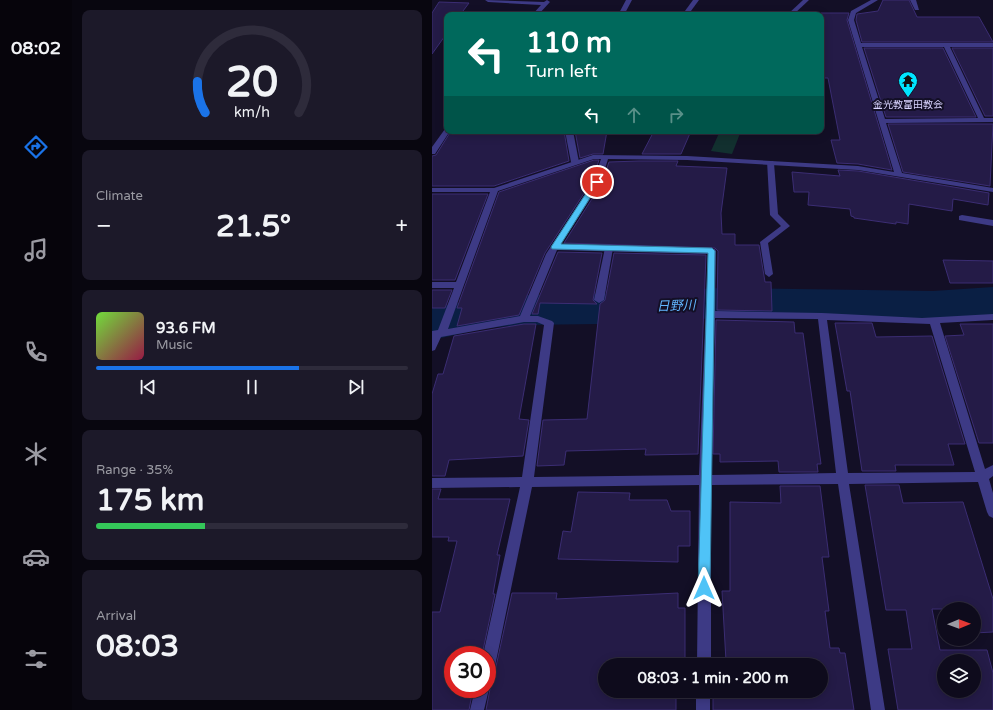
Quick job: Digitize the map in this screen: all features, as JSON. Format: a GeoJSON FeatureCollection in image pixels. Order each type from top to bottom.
{"type":"FeatureCollection","features":[{"type":"Feature","properties":{"kind":"street"},"geometry":{"type":"LineString","coordinates":[[488,0],[547,2]]}},
{"type":"Feature","properties":{"kind":"street"},"geometry":{"type":"LineString","coordinates":[[623,12],[630,0]]}},
{"type":"Feature","properties":{"kind":"street"},"geometry":{"type":"LineString","coordinates":[[687,12],[696,0]]}},
{"type":"Feature","properties":{"kind":"street"},"geometry":{"type":"LineString","coordinates":[[793,12],[806,0]]}},
{"type":"Feature","properties":{"kind":"street"},"geometry":{"type":"LineString","coordinates":[[875,0],[853,12],[852,20],[899,175]]}},
{"type":"Feature","properties":{"kind":"street"},"geometry":{"type":"LineString","coordinates":[[913,0],[917,8]]}},
{"type":"Feature","properties":{"kind":"street"},"geometry":{"type":"LineString","coordinates":[[538,12],[547,2]]}},
{"type":"Feature","properties":{"kind":"street"},"geometry":{"type":"LineString","coordinates":[[860,45],[993,45]]}},
{"type":"Feature","properties":{"kind":"street"},"geometry":{"type":"LineString","coordinates":[[946,45],[982,120]]}},
{"type":"Feature","properties":{"kind":"street"},"geometry":{"type":"LineString","coordinates":[[883,121],[993,120]]}},
{"type":"Feature","properties":{"kind":"street"},"geometry":{"type":"LineString","coordinates":[[432,152],[444,134]]}},
{"type":"Feature","properties":{"kind":"street"},"geometry":{"type":"LineString","coordinates":[[570,134],[575,162]]}},
{"type":"Feature","properties":{"kind":"street"},"geometry":{"type":"LineString","coordinates":[[432,190],[495,190],[575,162],[593,157],[605,156],[687,158],[858,168],[993,190]]}},
{"type":"Feature","properties":{"kind":"street"},"geometry":{"type":"LineString","coordinates":[[525,317],[555,247],[597,182],[605,156]]}},
{"type":"Feature","properties":{"kind":"street"},"geometry":{"type":"LineString","coordinates":[[769,274],[764,242],[786,226],[774,215],[770,163]]}},
{"type":"Feature","properties":{"kind":"street"},"geometry":{"type":"LineString","coordinates":[[432,347],[460,285],[495,190]]}},
{"type":"Feature","properties":{"kind":"street"},"geometry":{"type":"LineString","coordinates":[[962,218],[993,223]]}},
{"type":"Feature","properties":{"kind":"street"},"geometry":{"type":"LineString","coordinates":[[555,247],[712,251],[705,480],[704,658]]}},
{"type":"Feature","properties":{"kind":"street"},"geometry":{"type":"LineString","coordinates":[[599,300],[609,248]]}},
{"type":"Feature","properties":{"kind":"street"},"geometry":{"type":"LineString","coordinates":[[432,285],[460,285]]}},
{"type":"Feature","properties":{"kind":"street"},"geometry":{"type":"LineString","coordinates":[[710,311],[934,320],[993,317]]}},
{"type":"Feature","properties":{"kind":"street"},"geometry":{"type":"LineString","coordinates":[[822,316],[843,480],[878,710]]}},
{"type":"Feature","properties":{"kind":"street"},"geometry":{"type":"LineString","coordinates":[[437,334],[525,317],[549,323],[527,483],[492,646]]}},
{"type":"Feature","properties":{"kind":"street"},"geometry":{"type":"LineString","coordinates":[[934,320],[988,480],[993,512]]}},
{"type":"Feature","properties":{"kind":"street"},"geometry":{"type":"LineString","coordinates":[[988,480],[993,470]]}},
{"type":"Feature","properties":{"kind":"street"},"geometry":{"type":"LineString","coordinates":[[432,483],[705,480],[988,480]]}},
{"type":"Feature","properties":{"kind":"street"},"geometry":{"type":"LineString","coordinates":[[477,710],[480,698]]}},
{"type":"Feature","properties":{"kind":"street"},"geometry":{"type":"LineString","coordinates":[[703,698],[703,710]]}},
{"type":"Feature","properties":{"kind":"green space"},"geometry":{"type":"Polygon","coordinates":[[[719,134],[740,134],[732,154],[711,151],[719,134]]]}},
{"type":"Feature","properties":{"kind":"building"},"geometry":{"type":"Polygon","coordinates":[[[883,0],[909,0],[917,17],[979,17],[993,42],[862,42],[856,20],[857,14],[878,11],[883,0]]]}},
{"type":"Feature","properties":{"kind":"building"},"geometry":{"type":"Polygon","coordinates":[[[439,2],[469,3],[462,12],[444,12],[444,37],[432,54],[432,13],[439,2]]]}},
{"type":"Feature","properties":{"kind":"building"},"geometry":{"type":"Polygon","coordinates":[[[824,13],[849,13],[847,20],[892,170],[858,164],[837,163],[831,140],[840,140],[828,78],[824,78],[824,13]]]}},
{"type":"Feature","properties":{"kind":"building"},"geometry":{"type":"Polygon","coordinates":[[[864,48],[943,48],[976,117],[886,117],[864,48]]]}},
{"type":"Feature","properties":{"kind":"building"},"geometry":{"type":"Polygon","coordinates":[[[952,48],[993,48],[993,116],[985,116],[952,48]]]}},
{"type":"Feature","properties":{"kind":"building"},"geometry":{"type":"Polygon","coordinates":[[[888,124],[993,124],[990,186],[903,172],[888,124]]]}},
{"type":"Feature","properties":{"kind":"building"},"geometry":{"type":"Polygon","coordinates":[[[449,134],[564,134],[569,161],[494,186],[432,186],[432,156],[436,155],[449,134]]]}},
{"type":"Feature","properties":{"kind":"building"},"geometry":{"type":"Polygon","coordinates":[[[576,134],[606,134],[603,154],[593,154],[580,158],[576,134]]]}},
{"type":"Feature","properties":{"kind":"building"},"geometry":{"type":"Polygon","coordinates":[[[652,134],[690,134],[681,154],[642,154],[652,134]]]}},
{"type":"Feature","properties":{"kind":"building"},"geometry":{"type":"Polygon","coordinates":[[[594,160],[599,160],[592,181],[545,253],[519,315],[457,326],[462,308],[457,308],[499,192],[594,160]]]}},
{"type":"Feature","properties":{"kind":"building"},"geometry":{"type":"Polygon","coordinates":[[[678,161],[676,166],[727,168],[721,213],[722,234],[735,234],[735,245],[759,245],[765,282],[771,282],[772,311],[717,310],[718,251],[715,248],[564,243],[602,183],[609,162],[678,161]]]}},
{"type":"Feature","properties":{"kind":"building"},"geometry":{"type":"Polygon","coordinates":[[[838,170],[858,171],[989,193],[988,205],[953,199],[952,211],[909,204],[908,224],[896,222],[896,224],[854,218],[851,216],[850,209],[808,205],[809,192],[794,192],[792,172],[840,176],[838,170]]]}},
{"type":"Feature","properties":{"kind":"building"},"geometry":{"type":"Polygon","coordinates":[[[432,194],[488,194],[455,280],[432,280],[432,194]]]}},
{"type":"Feature","properties":{"kind":"building"},"geometry":{"type":"Polygon","coordinates":[[[558,252],[602,253],[593,300],[597,304],[540,303],[538,314],[532,314],[558,252]]]}},
{"type":"Feature","properties":{"kind":"building"},"geometry":{"type":"Polygon","coordinates":[[[614,253],[706,255],[698,454],[645,455],[646,449],[566,451],[564,465],[537,466],[543,420],[587,419],[600,304],[605,300],[614,253]]]}},
{"type":"Feature","properties":{"kind":"building"},"geometry":{"type":"Polygon","coordinates":[[[943,260],[993,261],[993,283],[950,283],[943,260]]]}},
{"type":"Feature","properties":{"kind":"building"},"geometry":{"type":"Polygon","coordinates":[[[432,290],[452,290],[445,308],[432,308],[432,290]]]}},
{"type":"Feature","properties":{"kind":"building"},"geometry":{"type":"Polygon","coordinates":[[[716,320],[794,322],[795,333],[803,333],[821,464],[817,464],[818,472],[779,472],[778,461],[720,462],[720,454],[713,454],[716,320]]]}},
{"type":"Feature","properties":{"kind":"building"},"geometry":{"type":"Polygon","coordinates":[[[835,323],[872,323],[876,337],[932,336],[965,444],[948,444],[954,465],[895,465],[896,471],[862,471],[850,391],[847,391],[835,323]]]}},
{"type":"Feature","properties":{"kind":"building"},"geometry":{"type":"Polygon","coordinates":[[[524,324],[536,324],[519,419],[529,420],[523,456],[449,460],[445,476],[432,476],[432,394],[438,374],[443,374],[454,336],[524,324]]]}},
{"type":"Feature","properties":{"kind":"building"},"geometry":{"type":"Polygon","coordinates":[[[960,324],[993,324],[993,443],[979,443],[945,336],[964,335],[960,324]]]}},
{"type":"Feature","properties":{"kind":"building"},"geometry":{"type":"Polygon","coordinates":[[[865,485],[899,485],[903,503],[963,502],[993,599],[993,632],[981,633],[981,602],[937,602],[937,609],[932,609],[937,635],[937,646],[939,646],[940,650],[987,650],[993,673],[993,710],[898,710],[888,649],[912,649],[906,610],[886,610],[865,485]]]}},
{"type":"Feature","properties":{"kind":"building"},"geometry":{"type":"Polygon","coordinates":[[[780,486],[820,486],[829,557],[822,557],[829,611],[825,611],[830,648],[839,648],[840,653],[845,653],[854,710],[713,710],[713,698],[828,698],[828,658],[726,658],[722,591],[730,591],[730,502],[781,503],[780,486]]]}},
{"type":"Feature","properties":{"kind":"building"},"geometry":{"type":"Polygon","coordinates":[[[432,489],[441,489],[438,499],[510,499],[497,555],[500,555],[493,594],[495,594],[484,646],[444,646],[444,698],[471,698],[469,710],[432,710],[432,612],[440,612],[457,541],[448,541],[449,537],[432,537],[432,489]]]}},
{"type":"Feature","properties":{"kind":"building"},"geometry":{"type":"Polygon","coordinates":[[[578,492],[630,493],[629,500],[667,500],[671,511],[690,511],[690,546],[678,546],[678,562],[558,559],[563,531],[571,532],[578,492]]]}},
{"type":"Feature","properties":{"kind":"building"},"geometry":{"type":"Polygon","coordinates":[[[512,593],[557,593],[556,599],[678,593],[678,608],[685,608],[685,658],[598,658],[598,698],[676,698],[676,710],[486,710],[488,698],[496,698],[496,666],[512,593]]]}},
{"type":"Feature","properties":{"kind":"waterway","name":"日野川"},"geometry":{"type":"LineString","coordinates":[[432,324],[486,313],[522,310],[598,309],[720,303],[933,306],[993,302]]}},
{"type":"Feature","properties":{"kind":"place","name":"金光教富田教会"},"geometry":{"type":"Point","coordinates":[908,98]}},
{"type":"Feature","properties":{"kind":"route"},"geometry":{"type":"LineString","coordinates":[[597,182],[555,247],[712,251],[705,480],[704,588]]}}]}
